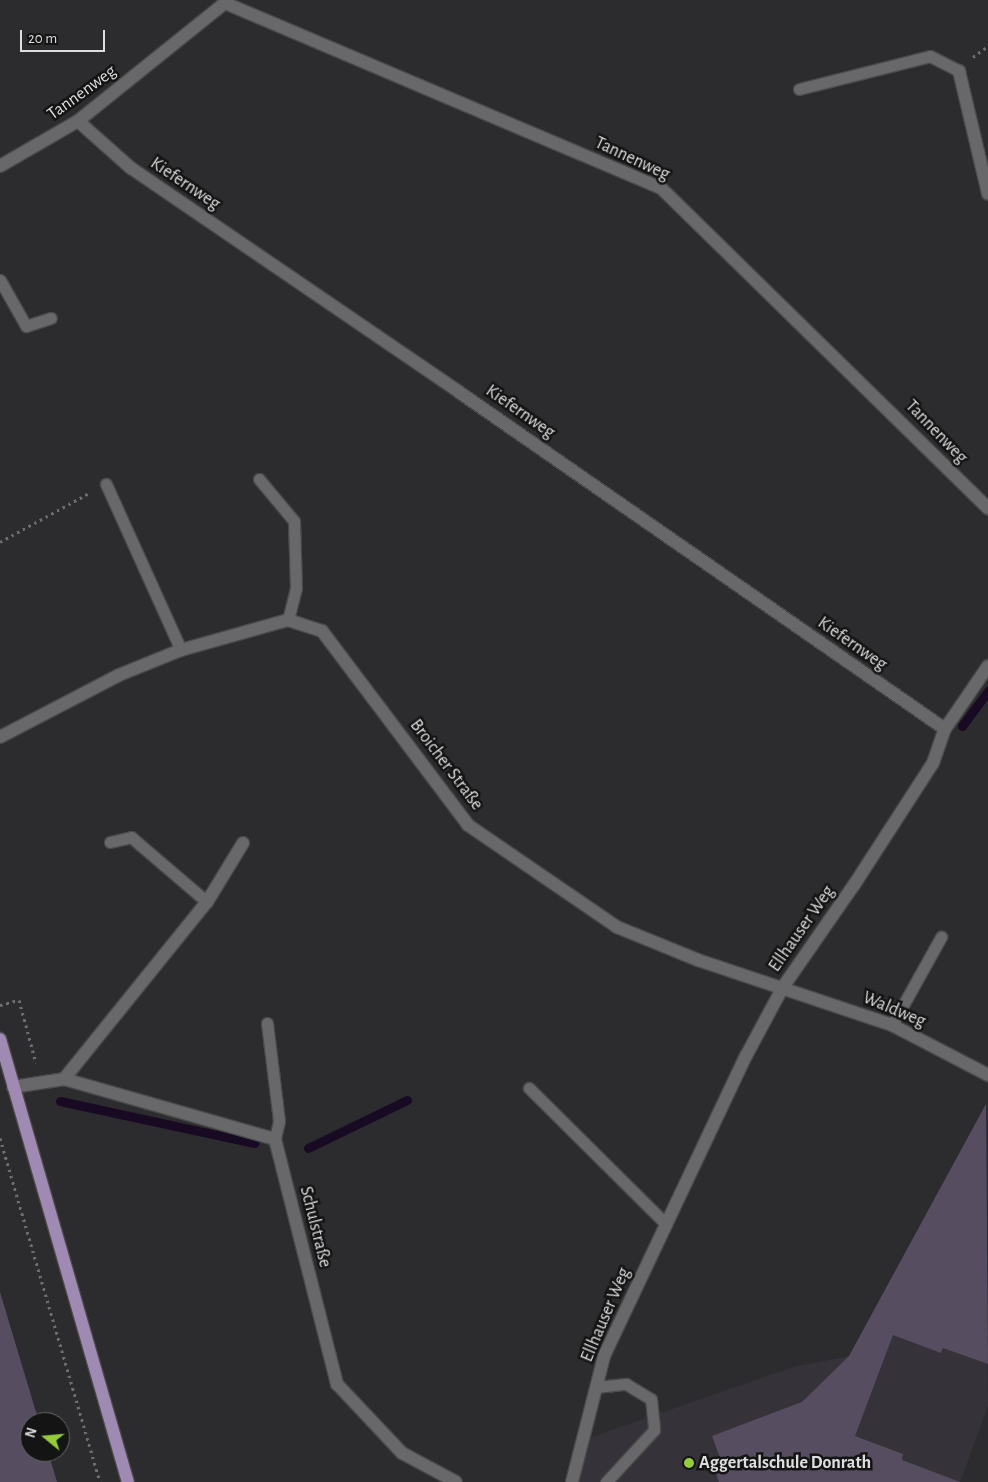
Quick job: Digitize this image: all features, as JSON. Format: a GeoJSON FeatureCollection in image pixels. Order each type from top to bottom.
{"type":"FeatureCollection","features":[{"type":"Feature","properties":{"kind":"main road"},"geometry":{"type":"LineString","coordinates":[[0,1038],[128,1482]]}},
{"type":"Feature","properties":{"kind":"street","name":"Tannenweg"},"geometry":{"type":"LineString","coordinates":[[0,166],[78,121],[220,1],[661,188],[988,508]]}},
{"type":"Feature","properties":{"kind":"street"},"geometry":{"type":"LineString","coordinates":[[959,70],[988,194]]}},
{"type":"Feature","properties":{"kind":"street","name":"Kiefernweg"},"geometry":{"type":"LineString","coordinates":[[78,121],[130,168],[459,392],[945,729]]}},
{"type":"Feature","properties":{"kind":"street"},"geometry":{"type":"LineString","coordinates":[[0,736],[119,675],[181,650],[288,620]]}},
{"type":"Feature","properties":{"kind":"street","name":"Broicher Straße"},"geometry":{"type":"LineString","coordinates":[[288,620],[322,631],[468,825],[617,927],[698,960],[782,988]]}},
{"type":"Feature","properties":{"kind":"street","name":"Ellhauser Weg"},"geometry":{"type":"LineString","coordinates":[[572,1482],[604,1356],[666,1224],[782,988],[854,885],[933,763],[945,729],[988,666]]}},
{"type":"Feature","properties":{"kind":"street"},"geometry":{"type":"LineString","coordinates":[[64,1079],[206,902],[243,843]]}},
{"type":"Feature","properties":{"kind":"street","name":"Waldweg"},"geometry":{"type":"LineString","coordinates":[[782,988],[892,1025],[988,1075]]}},
{"type":"Feature","properties":{"kind":"street"},"geometry":{"type":"LineString","coordinates":[[13,1087],[64,1079],[275,1139]]}},
{"type":"Feature","properties":{"kind":"street","name":"Schulstraße"},"geometry":{"type":"LineString","coordinates":[[275,1139],[337,1384],[402,1452],[456,1482]]}},
{"type":"Feature","properties":{"kind":"lane"},"geometry":{"type":"LineString","coordinates":[[799,90],[930,56],[959,70]]}},
{"type":"Feature","properties":{"kind":"lane"},"geometry":{"type":"LineString","coordinates":[[0,280],[26,326],[51,318]]}},
{"type":"Feature","properties":{"kind":"lane"},"geometry":{"type":"LineString","coordinates":[[259,479],[294,521],[296,588],[288,620]]}},
{"type":"Feature","properties":{"kind":"lane"},"geometry":{"type":"LineString","coordinates":[[106,484],[181,650]]}},
{"type":"Feature","properties":{"kind":"lane"},"geometry":{"type":"LineString","coordinates":[[110,842],[131,837],[206,902]]}},
{"type":"Feature","properties":{"kind":"lane"},"geometry":{"type":"LineString","coordinates":[[892,1025],[941,937]]}},
{"type":"Feature","properties":{"kind":"lane"},"geometry":{"type":"LineString","coordinates":[[267,1023],[279,1121],[275,1139]]}},
{"type":"Feature","properties":{"kind":"lane"},"geometry":{"type":"LineString","coordinates":[[529,1088],[666,1224]]}},
{"type":"Feature","properties":{"kind":"lane"},"geometry":{"type":"LineString","coordinates":[[596,1387],[626,1384],[651,1399],[654,1430],[606,1482]]}},
{"type":"Feature","properties":{"kind":"path"},"geometry":{"type":"LineString","coordinates":[[0,542],[106,484]]}},
{"type":"Feature","properties":{"kind":"path"},"geometry":{"type":"LineString","coordinates":[[0,1005],[19,1000],[42,1083]]}},
{"type":"Feature","properties":{"kind":"path"},"geometry":{"type":"LineString","coordinates":[[0,1138],[100,1482]]}},
{"type":"Feature","properties":{"kind":"shaded area"},"geometry":{"type":"Polygon","coordinates":[[[986,1104],[988,1406],[960,1482],[572,1482],[583,1440],[793,1367],[849,1356],[986,1104]]]}},
{"type":"Feature","properties":{"kind":"shaded area"},"geometry":{"type":"Polygon","coordinates":[[[986,1104],[988,1364],[943,1348],[941,1353],[893,1335],[855,1436],[903,1454],[902,1460],[960,1482],[719,1482],[714,1469],[723,1466],[712,1436],[802,1402],[849,1356],[986,1104]]]}},
{"type":"Feature","properties":{"kind":"shaded area"},"geometry":{"type":"Polygon","coordinates":[[[0,1292],[36,1412],[20,1412],[20,1462],[51,1462],[57,1482],[0,1482],[0,1292]]]}},
{"type":"Feature","properties":{"kind":"waterway"},"geometry":{"type":"LineString","coordinates":[[962,726],[988,691]]}},
{"type":"Feature","properties":{"kind":"waterway"},"geometry":{"type":"LineString","coordinates":[[308,1148],[407,1100]]}},
{"type":"Feature","properties":{"kind":"waterway"},"geometry":{"type":"LineString","coordinates":[[60,1101],[255,1143]]}},
{"type":"Feature","properties":{"kind":"place","name":"Aggertalschule Donrath"},"geometry":{"type":"Point","coordinates":[689,1463]}}]}
